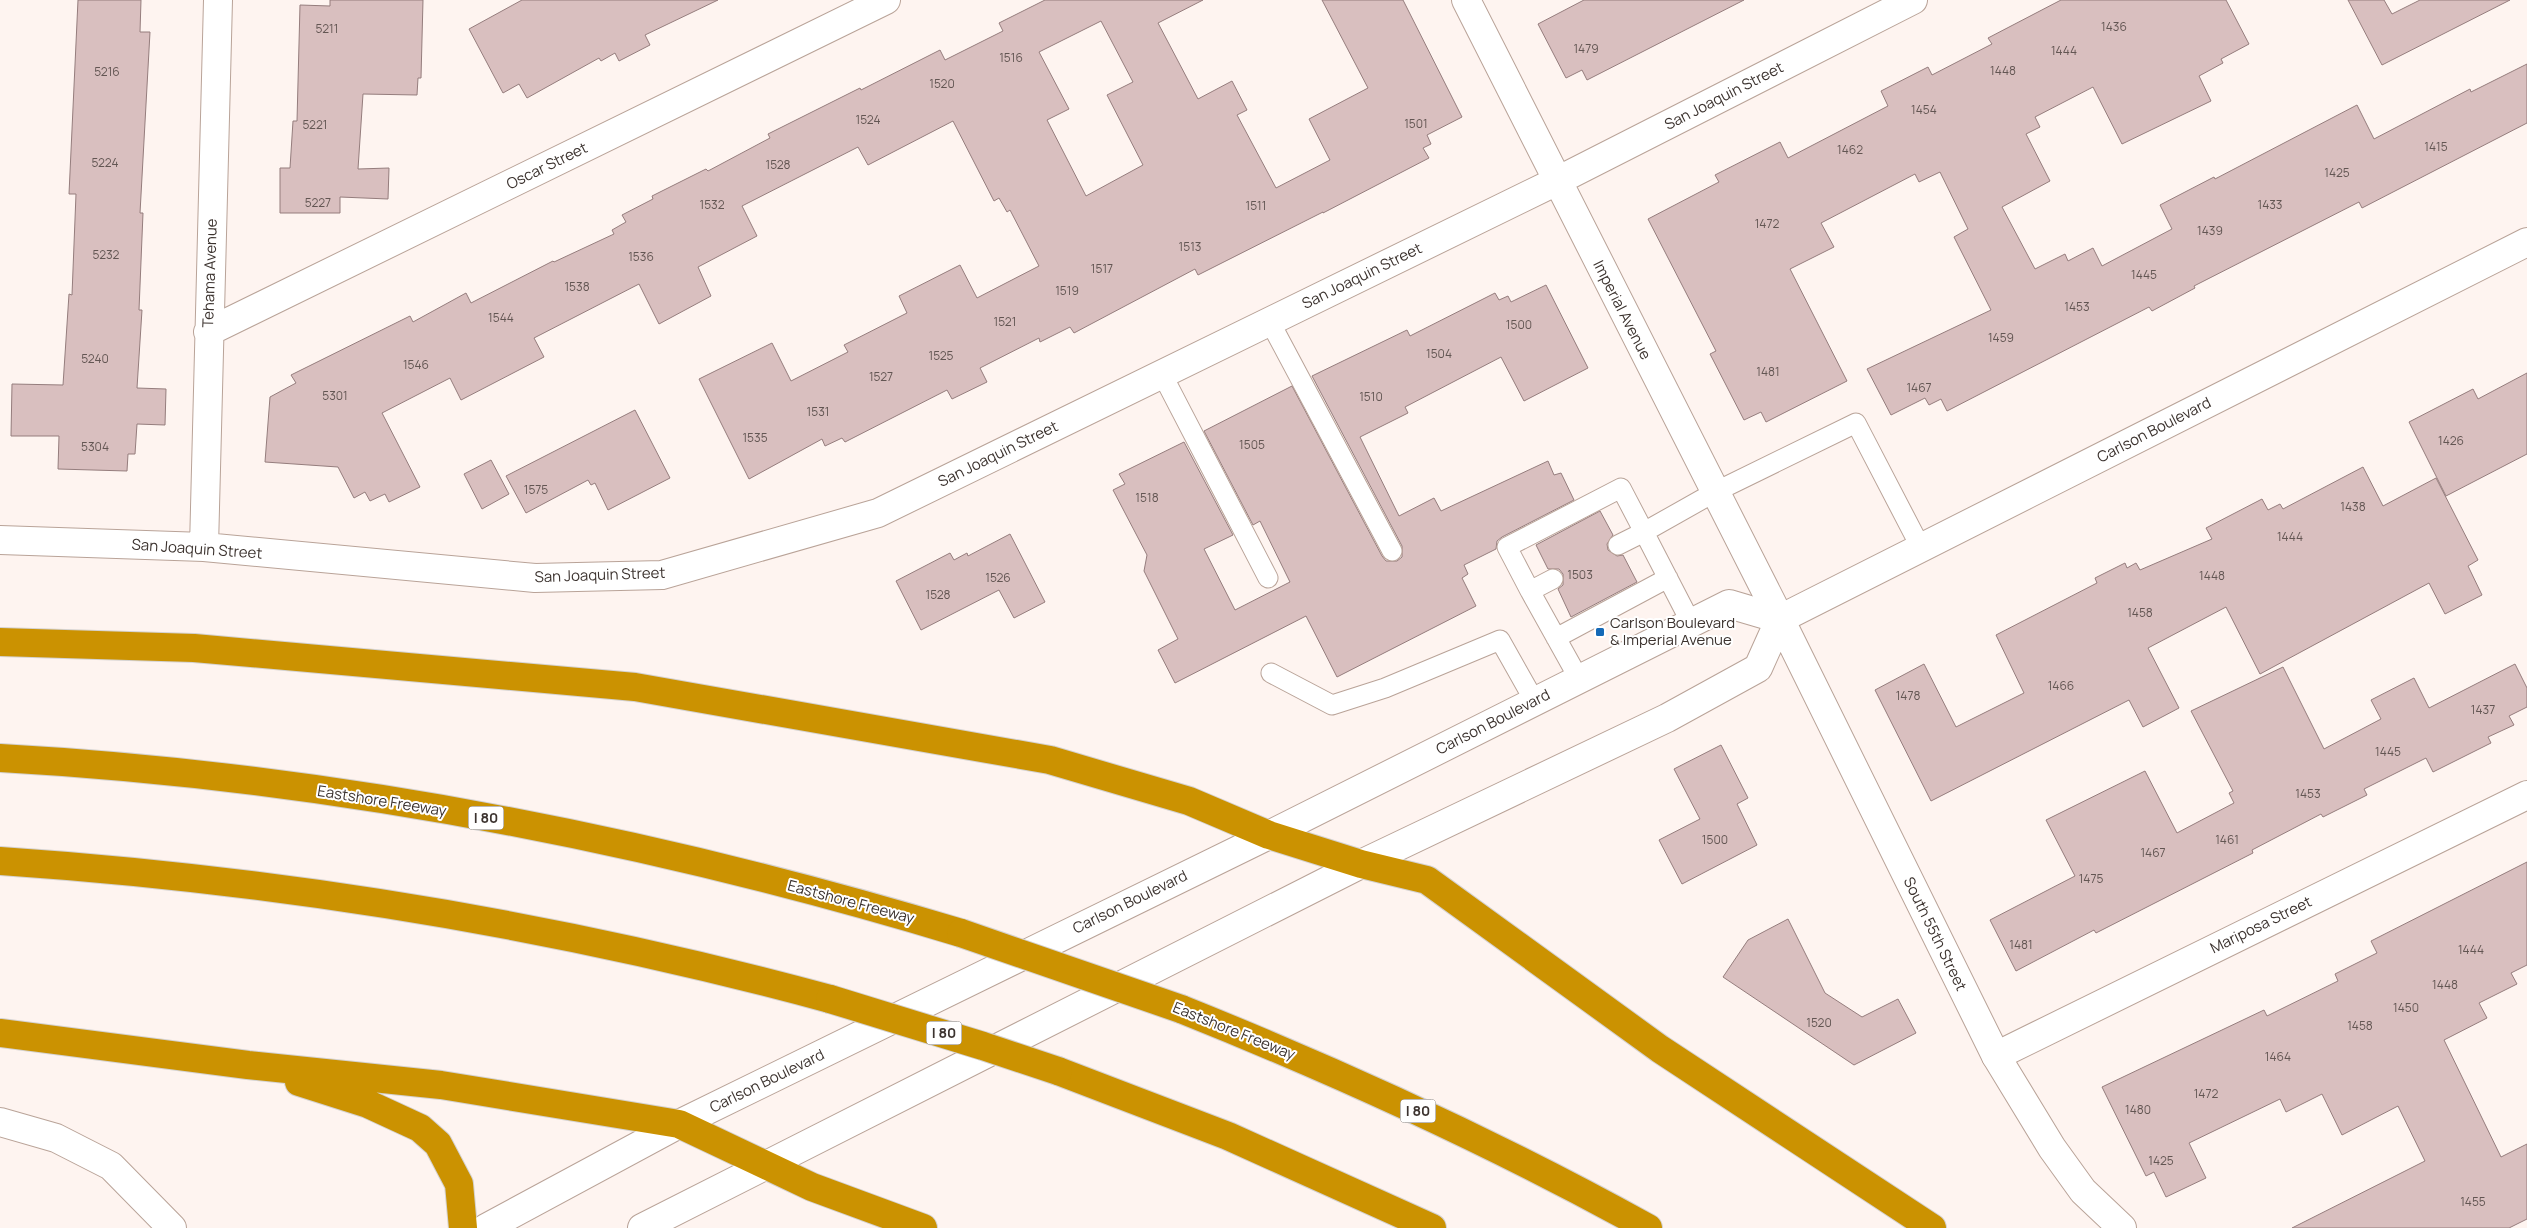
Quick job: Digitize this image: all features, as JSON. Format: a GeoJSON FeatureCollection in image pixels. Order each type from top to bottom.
{"type":"FeatureCollection","features":[{"type":"Feature","properties":{"kind":"highway"},"geometry":{"type":"LineString","coordinates":[[0,642],[194,648],[635,687],[1050,760],[1189,801],[1268,835],[1361,864],[1427,880],[1660,1049],[1932,1228]]}},
{"type":"Feature","properties":{"kind":"highway","name":"Eastshore Freeway"},"geometry":{"type":"LineString","coordinates":[[0,758],[198,776],[374,799],[480,817],[721,867],[807,889],[961,933],[1181,1009],[1390,1098],[1547,1174],[1648,1228]]}},
{"type":"Feature","properties":{"kind":"highway","name":"I 80"},"geometry":{"type":"LineString","coordinates":[[0,861],[216,880],[399,905],[651,953],[830,999],[1058,1071],[1228,1136],[1432,1228]]}},
{"type":"Feature","properties":{"kind":"highway"},"geometry":{"type":"LineString","coordinates":[[0,1034],[248,1065],[441,1085],[679,1124],[766,1167],[853,1204],[924,1228]]}},
{"type":"Feature","properties":{"kind":"highway"},"geometry":{"type":"LineString","coordinates":[[248,1065],[368,1104],[420,1128],[438,1144],[459,1184],[463,1228]]}},
{"type":"Feature","properties":{"kind":"street","name":"Tehama Avenue"},"geometry":{"type":"LineString","coordinates":[[204,547],[208,332],[218,0]]}},
{"type":"Feature","properties":{"kind":"street","name":"Oscar Street"},"geometry":{"type":"LineString","coordinates":[[208,332],[886,0]]}},
{"type":"Feature","properties":{"kind":"street","name":"Imperial Avenue"},"geometry":{"type":"LineString","coordinates":[[1466,0],[1780,619]]}},
{"type":"Feature","properties":{"kind":"street","name":"San Joaquin Street"},"geometry":{"type":"LineString","coordinates":[[0,540],[204,547],[535,578],[662,575],[878,513],[1557,181],[1913,0]]}},
{"type":"Feature","properties":{"kind":"street","name":"Carlson Boulevard"},"geometry":{"type":"LineString","coordinates":[[486,1228],[679,1124],[1268,835],[1729,604],[1780,619],[2527,242]]}},
{"type":"Feature","properties":{"kind":"street"},"geometry":{"type":"LineString","coordinates":[[642,1228],[766,1167],[1361,864],[1667,718],[1758,668],[1780,619]]}},
{"type":"Feature","properties":{"kind":"street","name":"South 55th Street"},"geometry":{"type":"LineString","coordinates":[[1780,619],[1996,1056],[2052,1148],[2084,1191],[2122,1228]]}},
{"type":"Feature","properties":{"kind":"street","name":"Mariposa Street"},"geometry":{"type":"LineString","coordinates":[[1996,1056],[2527,795]]}},
{"type":"Feature","properties":{"kind":"street"},"geometry":{"type":"LineString","coordinates":[[0,1122],[56,1138],[111,1166],[172,1228]]}},
{"type":"Feature","properties":{"kind":"lane"},"geometry":{"type":"LineString","coordinates":[[1270,322],[1392,551]]}},
{"type":"Feature","properties":{"kind":"lane"},"geometry":{"type":"LineString","coordinates":[[1162,374],[1268,578]]}},
{"type":"Feature","properties":{"kind":"lane"},"geometry":{"type":"LineString","coordinates":[[1618,545],[1715,492],[1856,423],[1921,548]]}},
{"type":"Feature","properties":{"kind":"lane"},"geometry":{"type":"LineString","coordinates":[[1579,679],[1507,547],[1621,488],[1691,623]]}},
{"type":"Feature","properties":{"kind":"lane"},"geometry":{"type":"LineString","coordinates":[[1556,638],[1668,578]]}},
{"type":"Feature","properties":{"kind":"lane"},"geometry":{"type":"LineString","coordinates":[[1530,591],[1553,579]]}},
{"type":"Feature","properties":{"kind":"lane"},"geometry":{"type":"LineString","coordinates":[[1271,673],[1332,705],[1384,688],[1500,640],[1535,702]]}},
{"type":"Feature","properties":{"kind":"building"},"geometry":{"type":"Polygon","coordinates":[[[78,0],[141,0],[140,32],[150,32],[140,213],[143,213],[139,310],[142,310],[137,388],[166,389],[165,425],[137,424],[135,454],[128,454],[127,471],[58,469],[59,436],[11,436],[12,384],[63,385],[69,294],[72,295],[76,194],[69,194],[78,0]]]}},
{"type":"Feature","properties":{"kind":"building"},"geometry":{"type":"Polygon","coordinates":[[[330,0],[423,0],[421,78],[418,78],[417,95],[363,94],[358,169],[389,168],[388,199],[340,197],[340,213],[280,213],[280,168],[290,168],[293,121],[297,121],[300,5],[330,6],[330,0]]]}},
{"type":"Feature","properties":{"kind":"building"},"geometry":{"type":"Polygon","coordinates":[[[522,0],[718,0],[645,35],[650,45],[619,61],[615,53],[601,61],[599,58],[527,98],[519,84],[503,93],[469,29],[522,0]]]}},
{"type":"Feature","properties":{"kind":"building"},"geometry":{"type":"Polygon","coordinates":[[[1045,0],[1203,0],[1158,23],[1198,99],[1232,81],[1247,110],[1237,115],[1276,188],[1330,160],[1309,119],[1368,88],[1322,0],[1403,0],[1462,117],[1427,135],[1431,144],[1423,148],[1429,158],[1323,213],[1198,275],[1195,269],[1074,333],[1070,327],[1040,342],[1039,338],[980,368],[987,382],[952,399],[947,390],[845,442],[842,438],[825,446],[822,439],[749,479],[699,379],[772,343],[791,381],[848,352],[844,345],[907,313],[899,296],[960,265],[977,298],[1039,266],[1010,210],[1007,212],[999,198],[994,201],[953,121],[868,165],[858,147],[742,206],[757,236],[698,267],[711,296],[659,324],[639,284],[534,338],[544,357],[461,400],[450,378],[382,413],[420,487],[389,502],[385,494],[370,501],[365,492],[354,498],[338,467],[265,462],[270,397],[296,383],[291,375],[410,316],[413,322],[466,293],[471,303],[553,261],[614,234],[612,230],[626,222],[622,215],[653,199],[652,196],[706,169],[708,171],[770,138],[768,134],[940,50],[945,60],[1003,31],[999,23],[1045,0]],[[1101,21],[1039,52],[1069,109],[1047,120],[1086,196],[1143,165],[1107,95],[1133,82],[1101,21]]]}},
{"type":"Feature","properties":{"kind":"building"},"geometry":{"type":"Polygon","coordinates":[[[1584,0],[1744,0],[1587,80],[1582,70],[1566,78],[1538,24],[1584,0]]]}},
{"type":"Feature","properties":{"kind":"building"},"geometry":{"type":"Polygon","coordinates":[[[2061,0],[2226,0],[2249,44],[2221,59],[2223,63],[2199,76],[2211,101],[2122,144],[2093,87],[2035,117],[2040,127],[2026,134],[2050,181],[2002,207],[2035,269],[2065,254],[2068,261],[2093,248],[2102,266],[2172,229],[2160,205],[2214,177],[2215,179],[2357,105],[2374,139],[2470,89],[2471,92],[2527,64],[2527,123],[2362,208],[2359,202],[2194,286],[2195,288],[2152,311],[2149,307],[1947,411],[1941,399],[1929,405],[1925,398],[1891,415],[1867,369],[1991,310],[1954,237],[1968,229],[1940,172],[1919,182],[1915,174],[1821,223],[1834,247],[1790,269],[1847,381],[1766,422],[1761,412],[1744,420],[1710,354],[1716,351],[1648,219],[1719,182],[1715,175],[1780,142],[1788,158],[1888,106],[1881,91],[1928,67],[1932,75],[1992,44],[1988,38],[2061,0]]]}},
{"type":"Feature","properties":{"kind":"building"},"geometry":{"type":"Polygon","coordinates":[[[2348,0],[2384,0],[2392,14],[2420,0],[2510,0],[2382,65],[2348,0]]]}},
{"type":"Feature","properties":{"kind":"building"},"geometry":{"type":"Polygon","coordinates":[[[1546,285],[1588,368],[1524,401],[1501,357],[1405,407],[1408,413],[1360,437],[1399,516],[1434,498],[1441,511],[1548,461],[1554,475],[1561,473],[1574,500],[1502,537],[1497,541],[1496,549],[1464,565],[1468,574],[1462,578],[1476,606],[1337,677],[1306,616],[1175,683],[1158,650],[1178,639],[1144,571],[1147,555],[1113,490],[1125,484],[1119,474],[1184,442],[1233,535],[1204,549],[1235,610],[1290,582],[1260,521],[1253,525],[1204,431],[1292,386],[1382,556],[1386,561],[1397,561],[1402,557],[1402,546],[1312,376],[1407,330],[1410,336],[1495,293],[1499,300],[1508,296],[1511,302],[1546,285]]]}},
{"type":"Feature","properties":{"kind":"building"},"geometry":{"type":"Polygon","coordinates":[[[2527,373],[2527,454],[2446,496],[2409,422],[2473,389],[2478,399],[2527,373]]]}},
{"type":"Feature","properties":{"kind":"building"},"geometry":{"type":"Polygon","coordinates":[[[635,410],[670,478],[608,510],[595,483],[591,485],[588,480],[526,513],[506,476],[635,410]]]}},
{"type":"Feature","properties":{"kind":"building"},"geometry":{"type":"Polygon","coordinates":[[[491,460],[509,494],[482,509],[464,474],[491,460]]]}},
{"type":"Feature","properties":{"kind":"building"},"geometry":{"type":"Polygon","coordinates":[[[2363,467],[2383,506],[2436,478],[2478,560],[2468,566],[2482,595],[2445,614],[2429,583],[2260,674],[2226,607],[2148,648],[2179,708],[2143,727],[2129,700],[1931,801],[1875,690],[1924,664],[1956,727],[2024,693],[1996,635],[2097,583],[2095,578],[2125,563],[2127,568],[2136,563],[2140,570],[2212,539],[2206,528],[2262,499],[2268,510],[2280,504],[2283,509],[2363,467]]]}},
{"type":"Feature","properties":{"kind":"building"},"geometry":{"type":"Polygon","coordinates":[[[1600,511],[1613,535],[1607,544],[1608,550],[1617,556],[1623,555],[1637,582],[1571,617],[1558,589],[1563,585],[1563,574],[1559,569],[1548,569],[1536,545],[1600,511]]]}},
{"type":"Feature","properties":{"kind":"building"},"geometry":{"type":"Polygon","coordinates":[[[1010,534],[1045,602],[1014,618],[999,590],[921,630],[896,581],[950,553],[954,560],[967,553],[968,556],[1010,534]]]}},
{"type":"Feature","properties":{"kind":"building"},"geometry":{"type":"Polygon","coordinates":[[[2515,664],[2527,688],[2527,707],[2509,716],[2514,725],[2488,737],[2491,743],[2433,772],[2426,758],[2364,789],[2367,795],[2323,817],[2321,814],[2252,850],[2253,853],[2096,933],[2094,930],[2016,971],[1990,920],[2075,876],[2046,820],[2145,771],[2177,833],[2234,803],[2229,793],[2233,791],[2191,711],[2283,667],[2324,749],[2381,719],[2371,700],[2414,678],[2429,708],[2515,664]]]}},
{"type":"Feature","properties":{"kind":"building"},"geometry":{"type":"Polygon","coordinates":[[[1721,745],[1748,798],[1737,804],[1757,845],[1682,884],[1659,840],[1700,819],[1674,769],[1721,745]]]}},
{"type":"Feature","properties":{"kind":"building"},"geometry":{"type":"Polygon","coordinates":[[[2527,862],[2527,965],[2511,973],[2517,984],[2479,1003],[2487,1018],[2444,1040],[2501,1157],[2527,1144],[2527,1219],[2509,1228],[2292,1228],[2425,1161],[2398,1106],[2342,1135],[2322,1094],[2286,1112],[2280,1099],[2189,1143],[2206,1178],[2166,1197],[2154,1172],[2146,1176],[2102,1087],[2264,1010],[2267,1016],[2338,981],[2335,974],[2377,953],[2371,941],[2527,862]]]}},
{"type":"Feature","properties":{"kind":"building"},"geometry":{"type":"Polygon","coordinates":[[[1788,919],[1825,993],[1862,1017],[1898,999],[1916,1033],[1854,1065],[1723,977],[1748,940],[1788,919]]]}},
{"type":"Feature","properties":{"kind":"place","name":"Carlson Boulevard & Imperial Avenue"},"geometry":{"type":"Point","coordinates":[1600,632]}}]}
